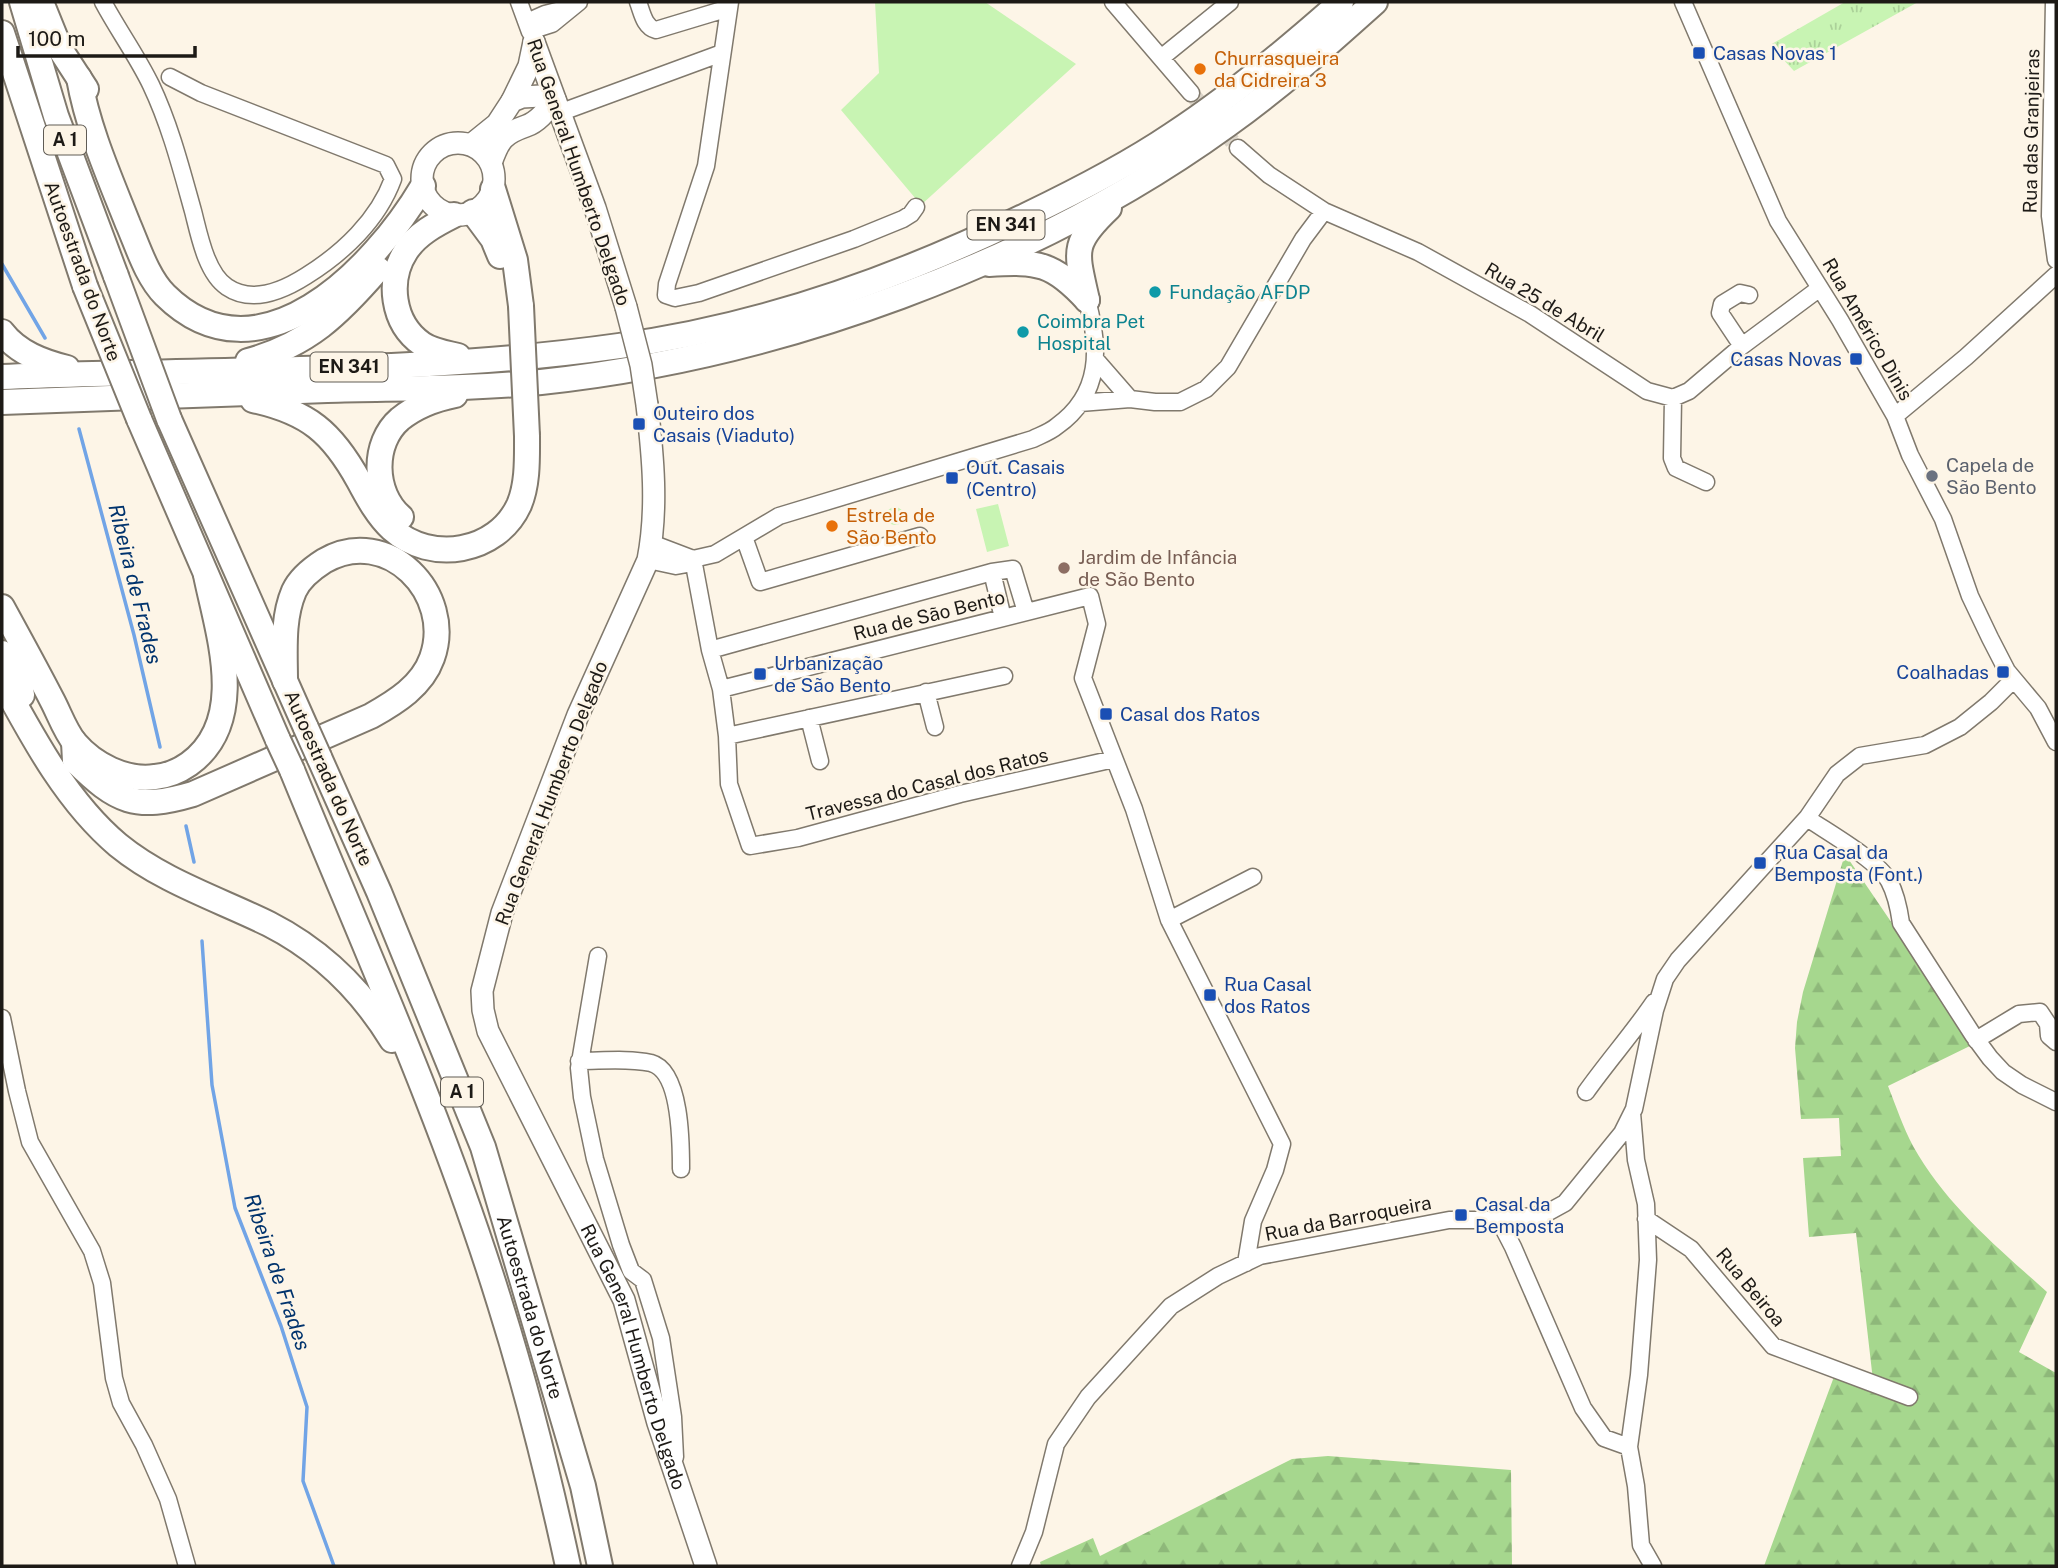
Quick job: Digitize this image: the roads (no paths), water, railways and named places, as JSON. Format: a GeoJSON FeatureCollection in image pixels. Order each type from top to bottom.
{"type":"FeatureCollection","features":[{"type":"Feature","properties":{"kind":"highway","name":"Autoestrada do Norte"},"geometry":{"type":"LineString","coordinates":[[23,2],[56,116],[169,419],[379,892],[483,1147],[583,1486],[600,1566]]}},
{"type":"Feature","properties":{"kind":"highway"},"geometry":{"type":"LineString","coordinates":[[41,2],[60,49],[98,107],[117,162],[135,239],[148,270],[163,293],[185,312],[205,323],[226,329],[249,329],[284,321],[326,297],[377,248],[424,191]]}},
{"type":"Feature","properties":{"kind":"highway","name":"EN 341"},"geometry":{"type":"LineString","coordinates":[[2,377],[413,365],[494,360],[622,346],[715,329],[806,305],[924,261],[997,230],[1075,192],[1152,148],[1216,104],[1341,2]]}},
{"type":"Feature","properties":{"kind":"highway","name":"EN 341"},"geometry":{"type":"LineString","coordinates":[[2,402],[496,386],[630,369],[770,338],[873,305],[978,264],[1058,227],[1134,185],[1229,124],[1329,44],[1374,2]]}},
{"type":"Feature","properties":{"kind":"highway","name":"Autoestrada do Norte"},"geometry":{"type":"LineString","coordinates":[[2,33],[85,286],[139,419],[292,770],[460,1187],[500,1304],[553,1494],[569,1566]]}},
{"type":"Feature","properties":{"kind":"highway"},"geometry":{"type":"LineString","coordinates":[[1087,300],[1077,256],[1082,238],[1089,227],[1134,185]]}},
{"type":"Feature","properties":{"kind":"highway"},"geometry":{"type":"LineString","coordinates":[[225,393],[271,404],[296,413],[316,425],[340,449],[372,504],[392,529],[412,542],[435,550],[456,550],[492,537],[507,522],[519,504],[524,482],[514,307],[515,260],[493,189]]}},
{"type":"Feature","properties":{"kind":"highway"},"geometry":{"type":"LineString","coordinates":[[205,370],[269,356],[312,334],[332,319],[350,302],[409,231],[424,191]]}},
{"type":"Feature","properties":{"kind":"highway"},"geometry":{"type":"LineString","coordinates":[[494,360],[457,355],[422,344],[401,319],[395,300],[395,281],[407,250],[425,232],[463,214],[488,230],[499,250],[514,307]]}},
{"type":"Feature","properties":{"kind":"highway"},"geometry":{"type":"LineString","coordinates":[[978,264],[1019,262],[1048,267],[1068,279],[1087,300]]}},
{"type":"Feature","properties":{"kind":"highway"},"geometry":{"type":"LineString","coordinates":[[2,332],[19,349],[36,358],[88,373]]}},
{"type":"Feature","properties":{"kind":"highway"},"geometry":{"type":"LineString","coordinates":[[496,386],[439,399],[415,408],[398,420],[387,436],[380,456],[380,478],[385,496],[397,514],[417,529],[438,535],[459,533],[480,525],[493,514],[504,498],[520,436]]}},
{"type":"Feature","properties":{"kind":"highway"},"geometry":{"type":"LineString","coordinates":[[2,413],[34,401]]}},
{"type":"Feature","properties":{"kind":"highway"},"geometry":{"type":"LineString","coordinates":[[74,742],[75,761],[110,792],[145,804],[193,794],[372,716],[399,700],[419,680],[432,660],[438,636],[434,611],[426,589],[413,572],[376,553],[355,551],[331,557],[313,567],[295,588],[288,610],[285,681]]}},
{"type":"Feature","properties":{"kind":"highway"},"geometry":{"type":"LineString","coordinates":[[2,607],[74,742],[115,772],[145,778],[163,777],[181,769],[199,756],[212,738],[222,714],[224,664],[206,575]]}},
{"type":"Feature","properties":{"kind":"highway"},"geometry":{"type":"LineString","coordinates":[[2,593],[21,610],[54,673],[55,705]]}},
{"type":"Feature","properties":{"kind":"highway"},"geometry":{"type":"LineString","coordinates":[[2,632],[29,685],[55,705]]}},
{"type":"Feature","properties":{"kind":"highway"},"geometry":{"type":"LineString","coordinates":[[2,653],[22,689],[23,720]]}},
{"type":"Feature","properties":{"kind":"highway"},"geometry":{"type":"LineString","coordinates":[[2,681],[61,780],[91,820],[118,845],[145,864],[181,884],[271,925],[304,945],[329,965],[353,987],[381,1023],[423,1091]]}},
{"type":"Feature","properties":{"kind":"highway"},"geometry":{"type":"LineString","coordinates":[[2,704],[23,720]]}},
{"type":"Feature","properties":{"kind":"main road"},"geometry":{"type":"LineString","coordinates":[[471,145],[497,124],[512,102],[529,66],[532,38]]}},
{"type":"Feature","properties":{"kind":"main road","name":"Rua General Humberto Delgado"},"geometry":{"type":"LineString","coordinates":[[532,38],[595,208],[641,365],[652,447],[649,551],[560,761],[502,913],[482,991],[483,1010],[494,1044],[622,1274],[658,1423],[706,1566]]}},
{"type":"Feature","properties":{"kind":"main road"},"geometry":{"type":"LineString","coordinates":[[512,102],[541,96],[557,106],[527,126]]}},
{"type":"Feature","properties":{"kind":"main road"},"geometry":{"type":"LineString","coordinates":[[491,163],[504,136],[518,127],[527,126],[559,137],[572,149]]}},
{"type":"Feature","properties":{"kind":"main road"},"geometry":{"type":"LineString","coordinates":[[449,144],[471,145],[479,149],[491,163],[494,172],[493,189],[489,199],[463,214],[442,212],[432,205],[424,191],[425,165],[431,155],[449,144]]}},
{"type":"Feature","properties":{"kind":"street"},"geometry":{"type":"LineString","coordinates":[[103,2],[155,93],[169,126],[207,262],[227,287],[254,296],[288,288],[324,265],[366,227],[393,179],[386,165],[201,93],[170,77]]}},
{"type":"Feature","properties":{"kind":"street","name":"Rua General Humberto Delgado"},"geometry":{"type":"LineString","coordinates":[[519,2],[532,38]]}},
{"type":"Feature","properties":{"kind":"street"},"geometry":{"type":"LineString","coordinates":[[525,2],[555,16]]}},
{"type":"Feature","properties":{"kind":"street"},"geometry":{"type":"LineString","coordinates":[[638,2],[646,24],[650,29],[656,30],[729,5],[706,166],[667,284],[666,295],[675,298],[698,293],[854,239],[911,215],[916,207]]}},
{"type":"Feature","properties":{"kind":"street"},"geometry":{"type":"LineString","coordinates":[[1113,2],[1191,93]]}},
{"type":"Feature","properties":{"kind":"street"},"geometry":{"type":"LineString","coordinates":[[1161,58],[1230,2]]}},
{"type":"Feature","properties":{"kind":"street","name":"Rua Américo Dinis"},"geometry":{"type":"LineString","coordinates":[[1683,2],[1778,221],[1895,416],[1910,455],[1943,519],[1970,596],[2013,680],[2038,708],[2056,742]]}},
{"type":"Feature","properties":{"kind":"street","name":"Rua das Granjeiras"},"geometry":{"type":"LineString","coordinates":[[2054,2],[2050,216],[2056,260]]}},
{"type":"Feature","properties":{"kind":"street"},"geometry":{"type":"LineString","coordinates":[[532,38],[555,16],[576,5]]}},
{"type":"Feature","properties":{"kind":"street"},"geometry":{"type":"LineString","coordinates":[[532,38],[548,34],[555,16]]}},
{"type":"Feature","properties":{"kind":"street"},"geometry":{"type":"LineString","coordinates":[[557,106],[722,53]]}},
{"type":"Feature","properties":{"kind":"street","name":"Rua 25 de Abril"},"geometry":{"type":"LineString","coordinates":[[1238,148],[1269,175],[1324,211],[1418,252],[1530,314],[1647,391],[1673,398]]}},
{"type":"Feature","properties":{"kind":"street"},"geometry":{"type":"LineString","coordinates":[[1080,403],[1130,399],[1180,401],[1206,389],[1228,367],[1303,239],[1324,211]]}},
{"type":"Feature","properties":{"kind":"street"},"geometry":{"type":"LineString","coordinates":[[2053,278],[2056,298]]}},
{"type":"Feature","properties":{"kind":"street"},"geometry":{"type":"LineString","coordinates":[[1895,416],[1966,357],[2053,278]]}},
{"type":"Feature","properties":{"kind":"street"},"geometry":{"type":"LineString","coordinates":[[1706,482],[1676,468],[1672,458],[1673,398],[1689,391],[1742,346],[1820,288]]}},
{"type":"Feature","properties":{"kind":"street"},"geometry":{"type":"LineString","coordinates":[[1742,346],[1722,318],[1720,307],[1740,293],[1749,295]]}},
{"type":"Feature","properties":{"kind":"street"},"geometry":{"type":"LineString","coordinates":[[649,551],[676,566],[687,564],[693,559],[715,554],[788,512],[1033,439],[1058,426],[1080,403],[1094,374],[1095,330],[1087,300]]}},
{"type":"Feature","properties":{"kind":"street"},"geometry":{"type":"LineString","coordinates":[[1096,360],[1130,399]]}},
{"type":"Feature","properties":{"kind":"street"},"geometry":{"type":"LineString","coordinates":[[1105,401],[1113,393],[1112,380]]}},
{"type":"Feature","properties":{"kind":"street"},"geometry":{"type":"LineString","coordinates":[[744,537],[760,582],[920,536]]}},
{"type":"Feature","properties":{"kind":"street"},"geometry":{"type":"LineString","coordinates":[[693,559],[709,650],[721,689],[727,736],[1004,676]]}},
{"type":"Feature","properties":{"kind":"street"},"geometry":{"type":"LineString","coordinates":[[709,650],[992,572],[1013,569],[1026,612],[1090,596],[1097,624],[1083,678],[1134,809],[1169,920],[1282,1144],[1275,1170],[1253,1221],[1246,1263]]}},
{"type":"Feature","properties":{"kind":"street"},"geometry":{"type":"LineString","coordinates":[[992,572],[1003,618]]}},
{"type":"Feature","properties":{"kind":"street","name":"Rua de São Bento"},"geometry":{"type":"LineString","coordinates":[[721,689],[1026,612]]}},
{"type":"Feature","properties":{"kind":"street"},"geometry":{"type":"LineString","coordinates":[[1653,1566],[1641,1545],[1629,1447],[1641,1349],[1647,1261],[1646,1204],[1636,1160],[1633,1111],[1665,979],[1678,960],[1808,818],[1837,775],[1860,756],[1925,745],[1960,727],[2013,680]]}},
{"type":"Feature","properties":{"kind":"street"},"geometry":{"type":"LineString","coordinates":[[926,692],[935,727]]}},
{"type":"Feature","properties":{"kind":"street"},"geometry":{"type":"LineString","coordinates":[[809,718],[820,761]]}},
{"type":"Feature","properties":{"kind":"street","name":"Travessa do Casal dos Ratos"},"geometry":{"type":"LineString","coordinates":[[727,736],[729,784],[750,846],[797,838],[960,794],[1114,759]]}},
{"type":"Feature","properties":{"kind":"street"},"geometry":{"type":"LineString","coordinates":[[1808,818],[1877,867],[1889,881],[1898,904],[1901,923],[1976,1040],[2003,1072],[2022,1085],[2056,1101]]}},
{"type":"Feature","properties":{"kind":"street"},"geometry":{"type":"LineString","coordinates":[[1169,920],[1253,877]]}},
{"type":"Feature","properties":{"kind":"street"},"geometry":{"type":"LineString","coordinates":[[598,956],[579,1061],[582,1097],[622,1274]]}},
{"type":"Feature","properties":{"kind":"street"},"geometry":{"type":"LineString","coordinates":[[1586,1092],[1632,1034],[1660,993]]}},
{"type":"Feature","properties":{"kind":"street"},"geometry":{"type":"LineString","coordinates":[[1976,1040],[2018,1014],[2040,1012],[2048,1024],[2049,1036],[2056,1042]]}},
{"type":"Feature","properties":{"kind":"street"},"geometry":{"type":"LineString","coordinates":[[2,1018],[16,1090],[30,1142],[92,1251],[102,1283],[114,1378],[121,1403],[144,1444],[168,1499],[187,1566]]}},
{"type":"Feature","properties":{"kind":"street"},"geometry":{"type":"LineString","coordinates":[[579,1061],[654,1064],[664,1074],[674,1097],[680,1127],[681,1169]]}},
{"type":"Feature","properties":{"kind":"street","name":"Rua da Barroqueira"},"geometry":{"type":"LineString","coordinates":[[1020,1566],[1034,1532],[1056,1444],[1088,1397],[1171,1306],[1218,1276],[1260,1256],[1450,1220],[1499,1220],[1545,1214],[1565,1203],[1622,1133],[1633,1111]]}},
{"type":"Feature","properties":{"kind":"street","name":"Rua Beiroa"},"geometry":{"type":"LineString","coordinates":[[1646,1219],[1691,1249],[1773,1346],[1909,1397]]}},
{"type":"Feature","properties":{"kind":"street"},"geometry":{"type":"LineString","coordinates":[[1499,1220],[1583,1408],[1604,1438],[1629,1447]]}},
{"type":"Feature","properties":{"kind":"waterway","name":"Ribeira de Frades"},"geometry":{"type":"LineString","coordinates":[[2,264],[45,338]]}},
{"type":"Feature","properties":{"kind":"waterway","name":"Ribeira de Frades"},"geometry":{"type":"LineString","coordinates":[[79,429],[134,635],[160,747]]}},
{"type":"Feature","properties":{"kind":"waterway","name":"Ribeira de Frades"},"geometry":{"type":"LineString","coordinates":[[186,826],[194,862]]}},
{"type":"Feature","properties":{"kind":"waterway","name":"Ribeira de Frades"},"geometry":{"type":"LineString","coordinates":[[202,941],[212,1085],[235,1208],[281,1326],[307,1407],[303,1481],[334,1566]]}},
{"type":"Feature","properties":{"kind":"tunnel"},"geometry":{"type":"LineString","coordinates":[[1191,93],[1238,148]]}},
{"type":"Feature","properties":{"kind":"place","name":"Casas Novas 1"},"geometry":{"type":"Point","coordinates":[1699,53]}},
{"type":"Feature","properties":{"kind":"place","name":"Churrasqueira da Cidreira 3"},"geometry":{"type":"Point","coordinates":[1200,69]}},
{"type":"Feature","properties":{"kind":"place","name":"Fundação AFDP"},"geometry":{"type":"Point","coordinates":[1155,292]}},
{"type":"Feature","properties":{"kind":"place","name":"Coimbra Pet Hospital"},"geometry":{"type":"Point","coordinates":[1023,332]}},
{"type":"Feature","properties":{"kind":"place","name":"Casas Novas"},"geometry":{"type":"Point","coordinates":[1856,359]}},
{"type":"Feature","properties":{"kind":"place","name":"Outeiro dos Casais (Viaduto)"},"geometry":{"type":"Point","coordinates":[639,424]}},
{"type":"Feature","properties":{"kind":"place","name":"Capela de São Bento"},"geometry":{"type":"Point","coordinates":[1932,476]}},
{"type":"Feature","properties":{"kind":"place","name":"Out. Casais (Centro)"},"geometry":{"type":"Point","coordinates":[952,478]}},
{"type":"Feature","properties":{"kind":"place","name":"Estrela de São Bento"},"geometry":{"type":"Point","coordinates":[832,526]}},
{"type":"Feature","properties":{"kind":"place","name":"Jardim de Infância de São Bento"},"geometry":{"type":"Point","coordinates":[1064,568]}},
{"type":"Feature","properties":{"kind":"place","name":"Coalhadas"},"geometry":{"type":"Point","coordinates":[2003,672]}},
{"type":"Feature","properties":{"kind":"place","name":"Urbanização de São Bento"},"geometry":{"type":"Point","coordinates":[760,674]}},
{"type":"Feature","properties":{"kind":"place","name":"Casal dos Ratos"},"geometry":{"type":"Point","coordinates":[1106,714]}},
{"type":"Feature","properties":{"kind":"place","name":"Rua Casal da Bemposta (Font.)"},"geometry":{"type":"Point","coordinates":[1760,863]}},
{"type":"Feature","properties":{"kind":"place","name":"Rua Casal dos Ratos"},"geometry":{"type":"Point","coordinates":[1210,995]}},
{"type":"Feature","properties":{"kind":"place","name":"Casal da Bemposta"},"geometry":{"type":"Point","coordinates":[1461,1215]}}]}
